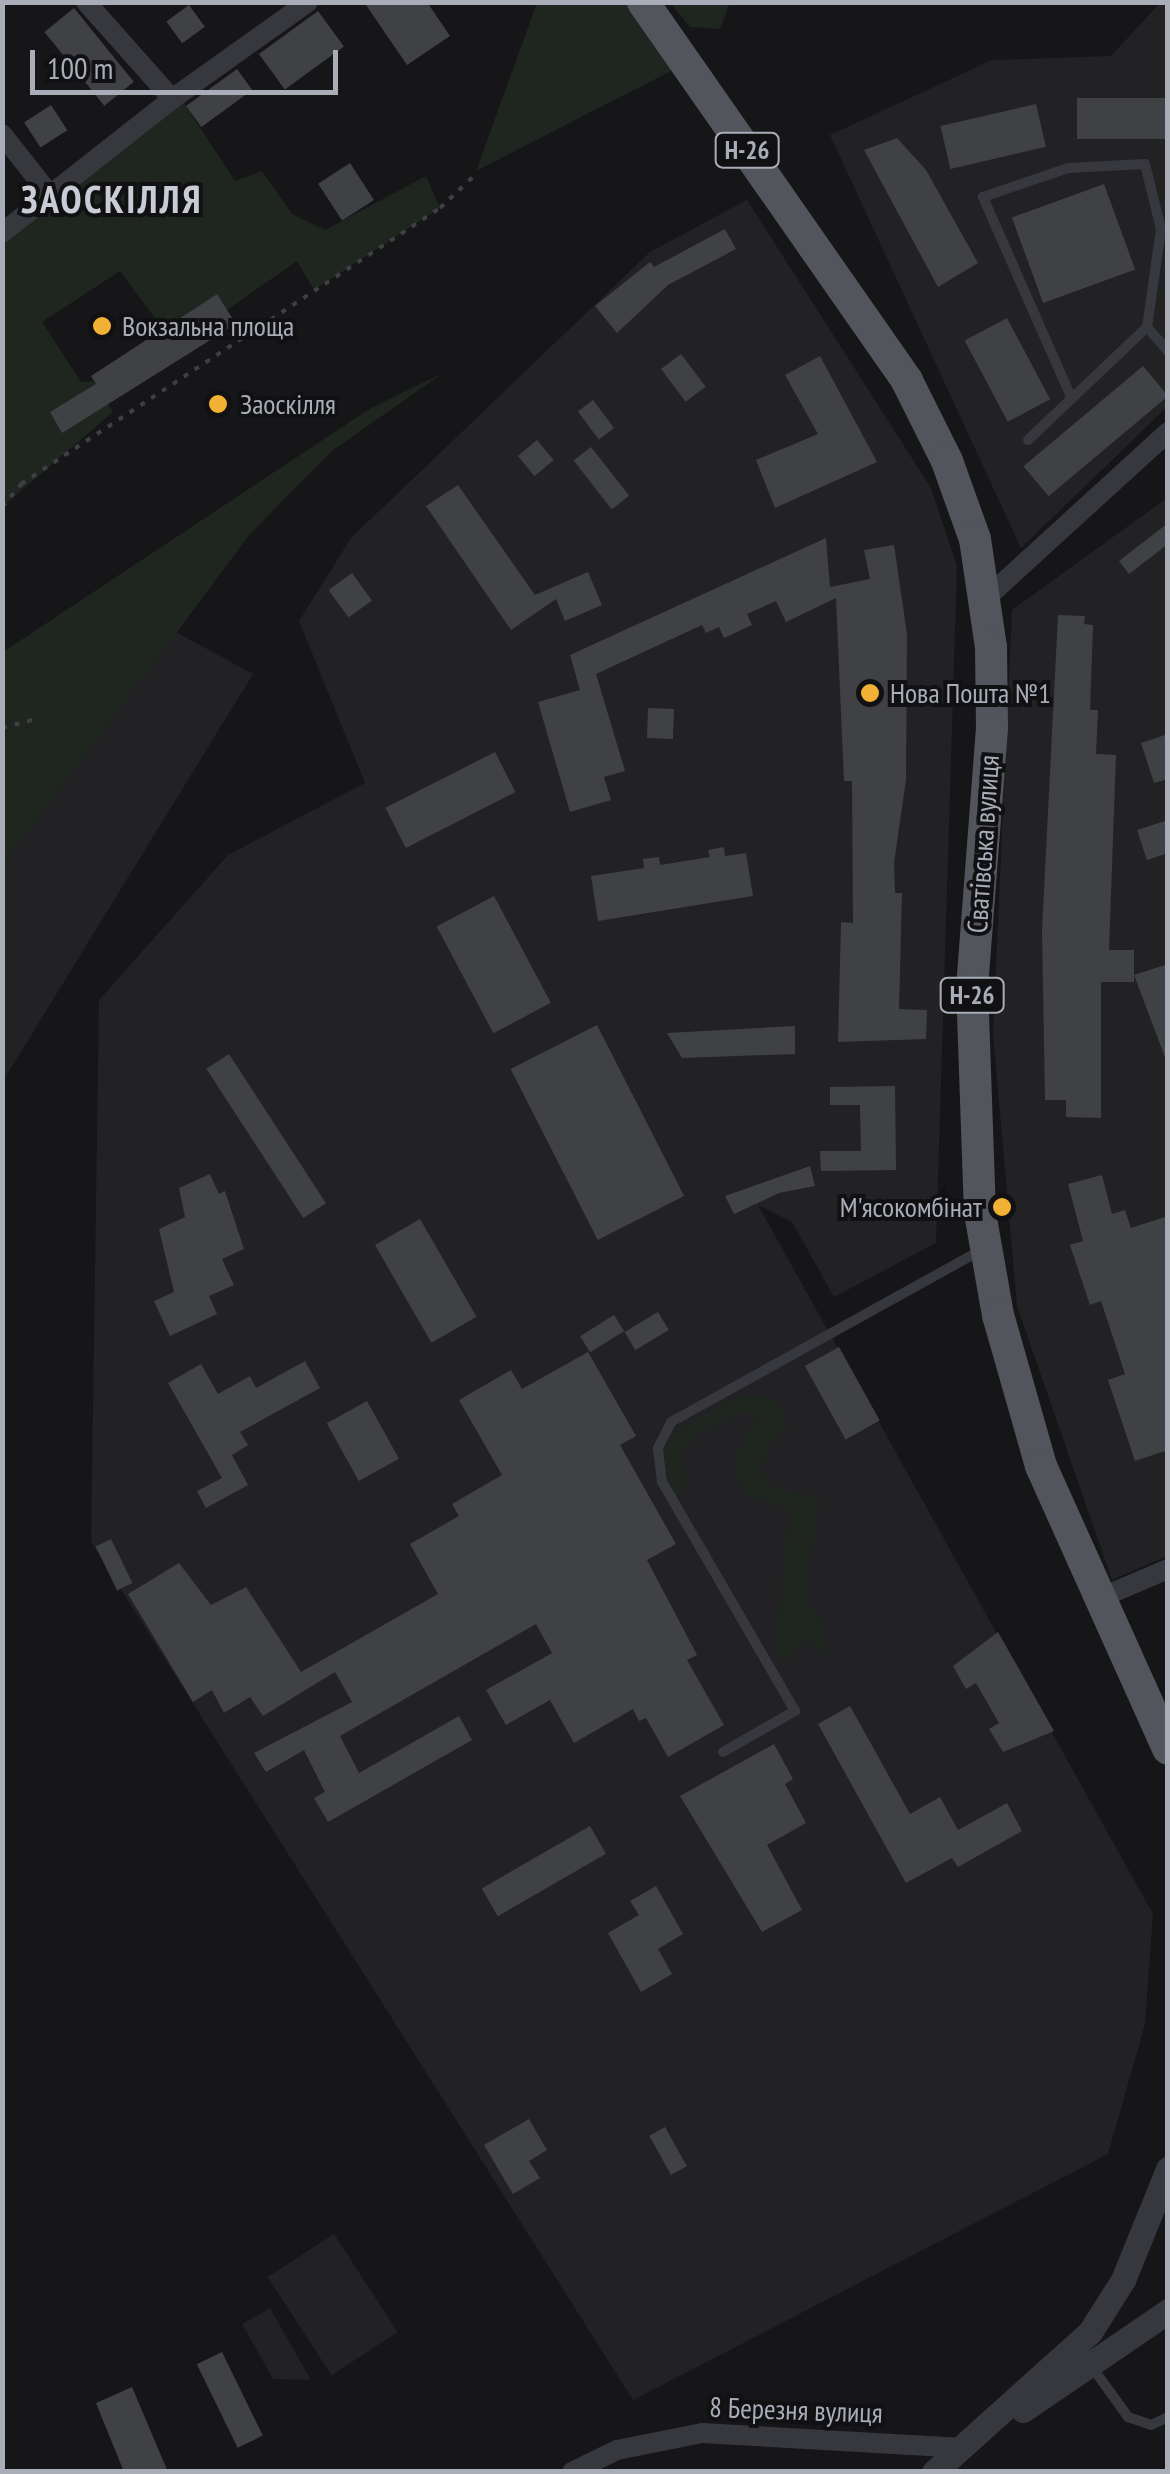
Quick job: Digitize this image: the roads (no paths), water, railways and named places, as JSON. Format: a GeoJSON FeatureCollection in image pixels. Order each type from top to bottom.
{"type":"FeatureCollection","features":[{"type":"Feature","properties":{"kind":"main road","name":"Сватівська вулиця"},"geometry":{"type":"LineString","coordinates":[[643,2],[907,380],[947,461],[975,540],[984,600],[992,728],[972,986],[972,1097],[986,1247],[998,1315],[1041,1466],[1168,1748]]}},
{"type":"Feature","properties":{"kind":"street"},"geometry":{"type":"LineString","coordinates":[[86,2],[172,99]]}},
{"type":"Feature","properties":{"kind":"street"},"geometry":{"type":"LineString","coordinates":[[2,233],[172,99],[308,2]]}},
{"type":"Feature","properties":{"kind":"street"},"geometry":{"type":"LineString","coordinates":[[2,134],[50,195]]}},
{"type":"Feature","properties":{"kind":"street"},"geometry":{"type":"LineString","coordinates":[[984,600],[1168,432]]}},
{"type":"Feature","properties":{"kind":"street"},"geometry":{"type":"LineString","coordinates":[[1100,1598],[1168,1569]]}},
{"type":"Feature","properties":{"kind":"street"},"geometry":{"type":"LineString","coordinates":[[934,2472],[1090,2332],[1123,2280],[1168,2169]]}},
{"type":"Feature","properties":{"kind":"street"},"geometry":{"type":"LineString","coordinates":[[964,2448],[1092,2367],[1168,2311]]}},
{"type":"Feature","properties":{"kind":"street","name":"8 Березня вулиця"},"geometry":{"type":"LineString","coordinates":[[572,2472],[617,2450],[702,2433],[964,2448]]}},
{"type":"Feature","properties":{"kind":"lane"},"geometry":{"type":"LineString","coordinates":[[1028,440],[1072,399],[1147,327],[1161,228],[1145,164],[1068,168],[983,197],[1072,399]]}},
{"type":"Feature","properties":{"kind":"lane"},"geometry":{"type":"LineString","coordinates":[[1147,327],[1168,351]]}},
{"type":"Feature","properties":{"kind":"lane"},"geometry":{"type":"LineString","coordinates":[[723,1752],[795,1711],[662,1482],[658,1448],[671,1422],[986,1247]]}},
{"type":"Feature","properties":{"kind":"lane"},"geometry":{"type":"LineString","coordinates":[[1092,2367],[1128,2417],[1151,2425],[1168,2417]]}},
{"type":"Feature","properties":{"kind":"place","name":"Вокзальна площа"},"geometry":{"type":"Point","coordinates":[102,326]}},
{"type":"Feature","properties":{"kind":"place","name":"Заоскiлля"},"geometry":{"type":"Point","coordinates":[218,404]}},
{"type":"Feature","properties":{"kind":"place","name":"Нова Пошта №1"},"geometry":{"type":"Point","coordinates":[870,693]}},
{"type":"Feature","properties":{"kind":"place","name":"М'ясокомбінат"},"geometry":{"type":"Point","coordinates":[1002,1207]}},
{"type":"Feature","properties":{"kind":"district","name":"ЗАОСКIЛЛЯ"},"geometry":{"type":"Point","coordinates":[112,199]}}]}
